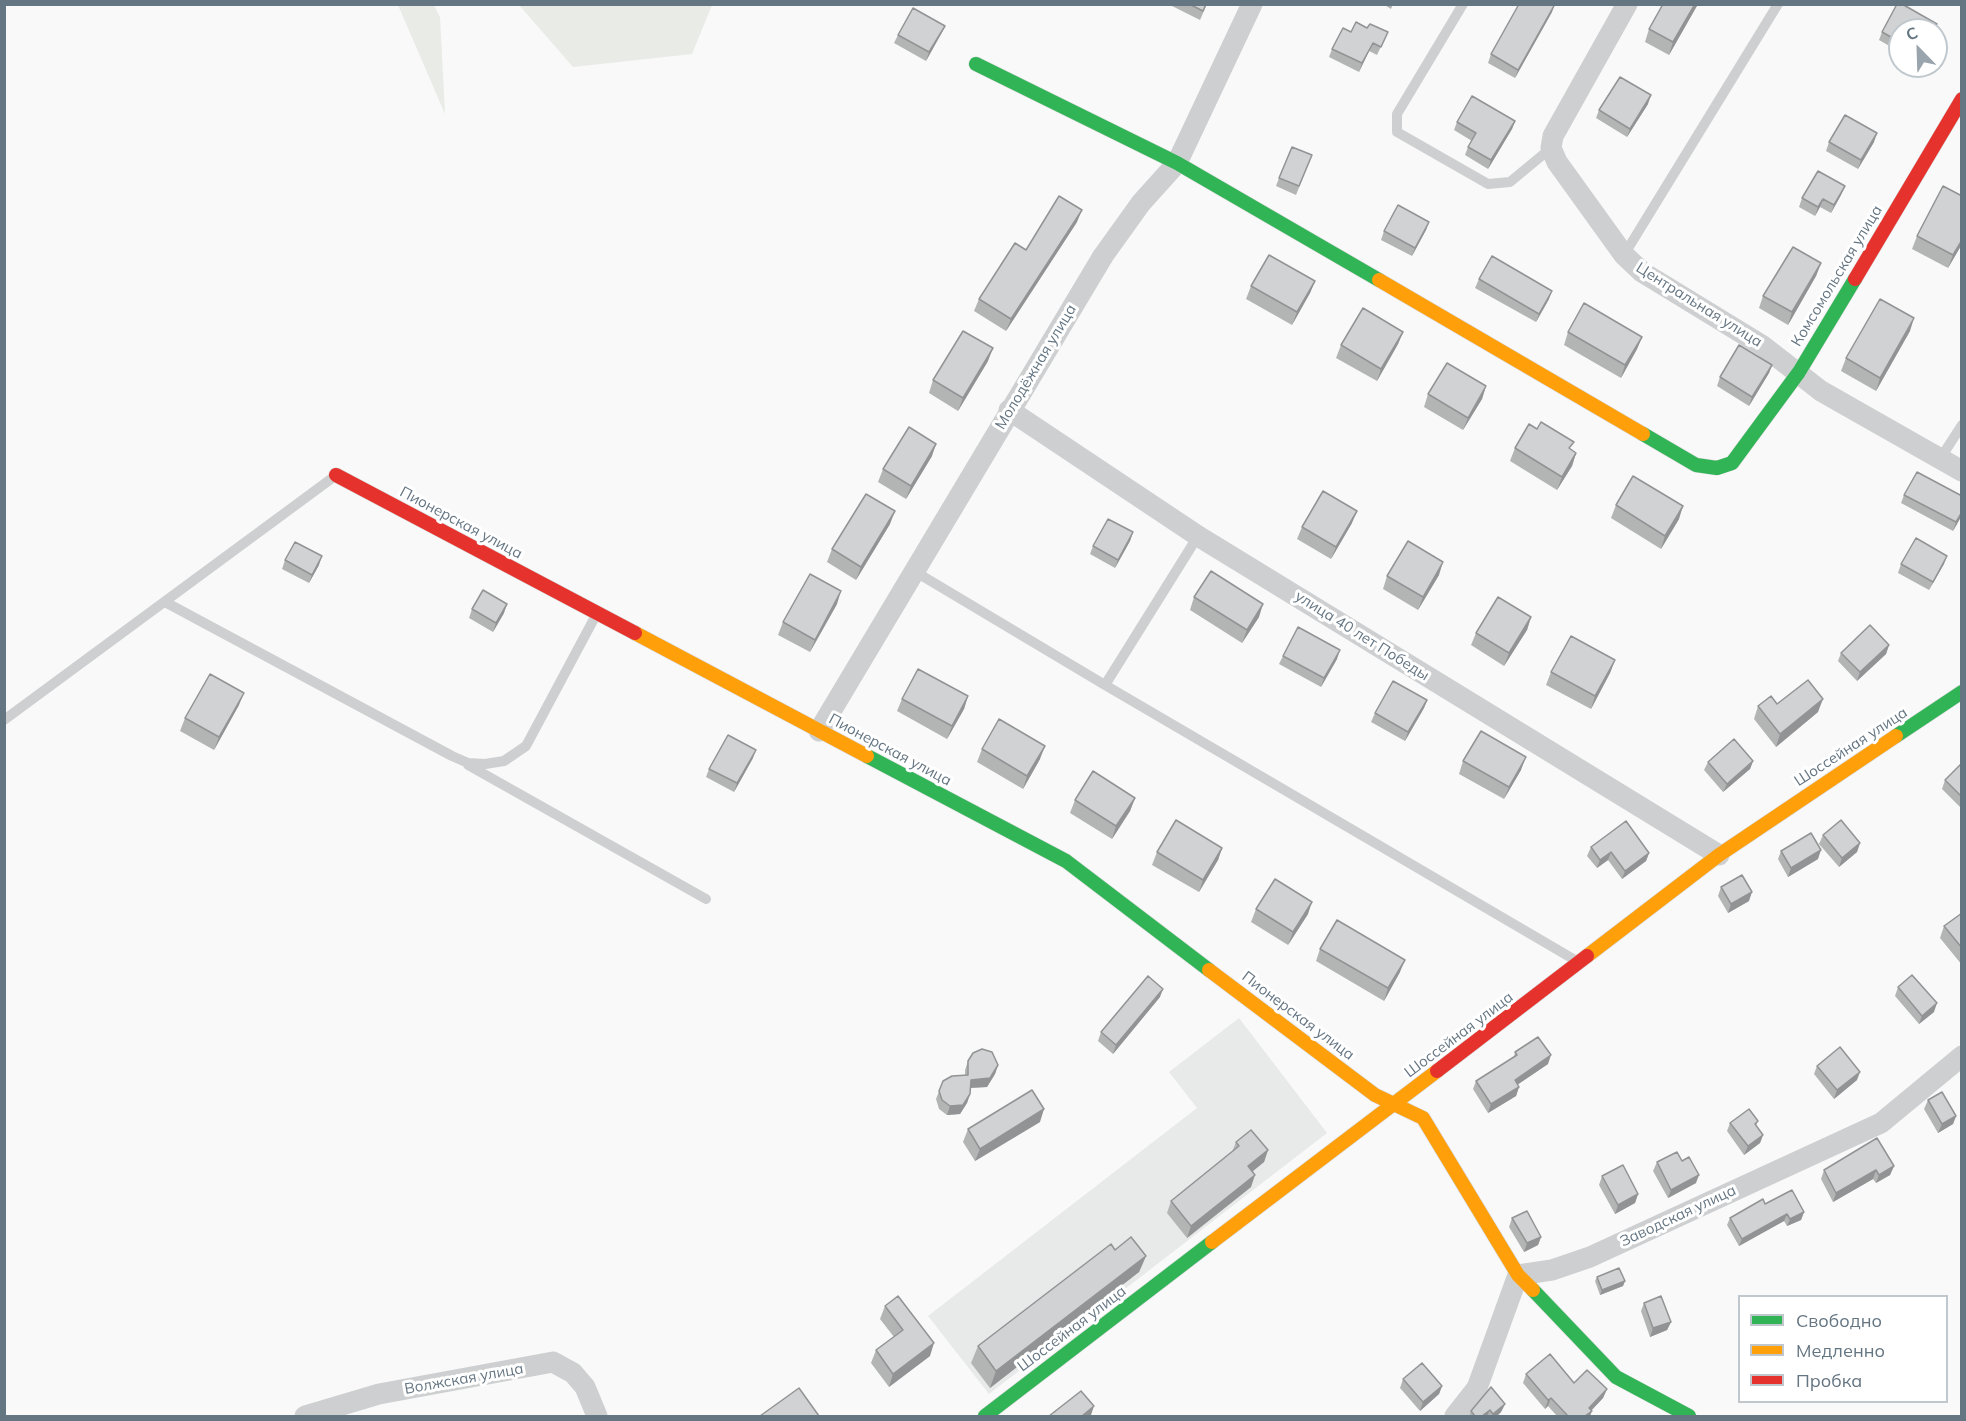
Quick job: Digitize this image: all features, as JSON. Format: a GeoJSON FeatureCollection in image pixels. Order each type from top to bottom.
{"type":"FeatureCollection","features":[{"type":"Feature","properties":{"kind":"street","name":"Молодёжная улица"},"geometry":{"type":"LineString","coordinates":[[819,731],[1103,256],[1141,202],[1178,163],[1252,4]]}},
{"type":"Feature","properties":{"kind":"street"},"geometry":{"type":"LineString","coordinates":[[1551,148],[1553,136],[1627,4]]}},
{"type":"Feature","properties":{"kind":"street"},"geometry":{"type":"LineString","coordinates":[[976,64],[1178,163]]}},
{"type":"Feature","properties":{"kind":"street","name":"Комсомольская улица"},"geometry":{"type":"LineString","coordinates":[[1178,163],[1696,465],[1717,468],[1732,463],[1798,372],[1962,99]]}},
{"type":"Feature","properties":{"kind":"street","name":"Центральная улица"},"geometry":{"type":"LineString","coordinates":[[1551,148],[1557,162],[1624,255],[1642,272],[1763,346],[1821,391],[1962,471]]}},
{"type":"Feature","properties":{"kind":"street","name":"улица 40 лет Победы"},"geometry":{"type":"LineString","coordinates":[[1009,410],[1198,536],[1719,855]]}},
{"type":"Feature","properties":{"kind":"street","name":"Пионерская улица"},"geometry":{"type":"LineString","coordinates":[[336,476],[1066,861],[1375,1095],[1423,1118],[1518,1275],[1616,1377],[1689,1416]]}},
{"type":"Feature","properties":{"kind":"street","name":"Шоссейная улица"},"geometry":{"type":"LineString","coordinates":[[985,1416],[1397,1104],[1719,855],[1962,692]]}},
{"type":"Feature","properties":{"kind":"street","name":"Заводская улица"},"geometry":{"type":"LineString","coordinates":[[1518,1275],[1552,1270],[1590,1257],[1881,1123],[1962,1056]]}},
{"type":"Feature","properties":{"kind":"street"},"geometry":{"type":"LineString","coordinates":[[1455,1416],[1477,1388],[1518,1275]]}},
{"type":"Feature","properties":{"kind":"street","name":"Волжская улица"},"geometry":{"type":"LineString","coordinates":[[305,1416],[378,1394],[553,1362],[573,1372],[585,1387],[597,1416]]}},
{"type":"Feature","properties":{"kind":"lane"},"geometry":{"type":"LineString","coordinates":[[1463,4],[1397,114],[1397,132],[1488,184],[1510,182],[1551,148]]}},
{"type":"Feature","properties":{"kind":"lane"},"geometry":{"type":"LineString","coordinates":[[1624,255],[1778,4]]}},
{"type":"Feature","properties":{"kind":"lane"},"geometry":{"type":"LineString","coordinates":[[1940,459],[1962,425]]}},
{"type":"Feature","properties":{"kind":"lane"},"geometry":{"type":"LineString","coordinates":[[4,720],[336,476]]}},
{"type":"Feature","properties":{"kind":"lane"},"geometry":{"type":"LineString","coordinates":[[1105,685],[1198,536]]}},
{"type":"Feature","properties":{"kind":"lane"},"geometry":{"type":"LineString","coordinates":[[914,571],[1581,963]]}},
{"type":"Feature","properties":{"kind":"lane"},"geometry":{"type":"LineString","coordinates":[[165,602],[452,756],[706,899]]}},
{"type":"Feature","properties":{"kind":"lane"},"geometry":{"type":"LineString","coordinates":[[452,756],[468,763],[485,764],[504,761],[526,746],[597,613]]}},
{"type":"Feature","properties":{"kind":"shaded area"},"geometry":{"type":"Polygon","coordinates":[[[398,5],[434,5],[440,17],[445,114],[398,5]]]}},
{"type":"Feature","properties":{"kind":"shaded area"},"geometry":{"type":"Polygon","coordinates":[[[519,5],[712,5],[692,54],[573,67],[519,5]]]}},
{"type":"Feature","properties":{"kind":"shaded area"},"geometry":{"type":"Polygon","coordinates":[[[1239,1018],[1327,1133],[989,1394],[928,1316],[1197,1108],[1169,1072],[1239,1018]]]}},
{"type":"Feature","properties":{"kind":"building"},"geometry":{"type":"Polygon","coordinates":[[[1189,4],[1206,4],[1203,11],[1189,4]]]}},
{"type":"Feature","properties":{"kind":"building"},"geometry":{"type":"Polygon","coordinates":[[[1519,4],[1555,4],[1518,70],[1491,54],[1519,4]]]}},
{"type":"Feature","properties":{"kind":"building"},"geometry":{"type":"Polygon","coordinates":[[[1663,4],[1695,4],[1673,42],[1649,29],[1663,4]]]}},
{"type":"Feature","properties":{"kind":"building"},"geometry":{"type":"Polygon","coordinates":[[[1897,4],[1902,4],[1926,18],[1890,18],[1897,4]]]}},
{"type":"Feature","properties":{"kind":"building"},"geometry":{"type":"Polygon","coordinates":[[[913,8],[945,26],[929,52],[898,35],[913,8]]]}},
{"type":"Feature","properties":{"kind":"building"},"geometry":{"type":"Polygon","coordinates":[[[1888,21],[1888,35],[1882,32],[1888,21]]]}},
{"type":"Feature","properties":{"kind":"building"},"geometry":{"type":"Polygon","coordinates":[[[1356,22],[1367,28],[1370,24],[1388,32],[1381,47],[1373,43],[1362,63],[1332,49],[1343,28],[1351,32],[1356,22]]]}},
{"type":"Feature","properties":{"kind":"building"},"geometry":{"type":"Polygon","coordinates":[[[1620,77],[1651,95],[1630,129],[1599,110],[1620,77]]]}},
{"type":"Feature","properties":{"kind":"building"},"geometry":{"type":"Polygon","coordinates":[[[1472,96],[1515,121],[1491,160],[1468,147],[1476,133],[1457,122],[1472,96]]]}},
{"type":"Feature","properties":{"kind":"building"},"geometry":{"type":"Polygon","coordinates":[[[1845,115],[1877,133],[1861,160],[1829,142],[1845,115]]]}},
{"type":"Feature","properties":{"kind":"building"},"geometry":{"type":"Polygon","coordinates":[[[1292,147],[1312,155],[1299,186],[1279,178],[1292,147]]]}},
{"type":"Feature","properties":{"kind":"building"},"geometry":{"type":"Polygon","coordinates":[[[1818,171],[1845,186],[1834,205],[1823,199],[1818,207],[1802,198],[1818,171]]]}},
{"type":"Feature","properties":{"kind":"building"},"geometry":{"type":"Polygon","coordinates":[[[1943,186],[1962,196],[1962,240],[1953,255],[1917,236],[1943,186]]]}},
{"type":"Feature","properties":{"kind":"building"},"geometry":{"type":"Polygon","coordinates":[[[1059,196],[1082,210],[1011,319],[979,299],[1015,243],[1026,250],[1059,196]]]}},
{"type":"Feature","properties":{"kind":"building"},"geometry":{"type":"Polygon","coordinates":[[[1398,205],[1429,222],[1415,248],[1384,231],[1398,205]]]}},
{"type":"Feature","properties":{"kind":"building"},"geometry":{"type":"Polygon","coordinates":[[[1793,247],[1821,263],[1792,312],[1763,296],[1793,247]]]}},
{"type":"Feature","properties":{"kind":"building"},"geometry":{"type":"Polygon","coordinates":[[[1269,255],[1315,281],[1297,312],[1251,286],[1269,255]]]}},
{"type":"Feature","properties":{"kind":"building"},"geometry":{"type":"Polygon","coordinates":[[[1492,256],[1552,291],[1539,314],[1479,279],[1492,256]]]}},
{"type":"Feature","properties":{"kind":"building"},"geometry":{"type":"Polygon","coordinates":[[[1880,299],[1914,318],[1880,378],[1846,358],[1880,299]]]}},
{"type":"Feature","properties":{"kind":"building"},"geometry":{"type":"Polygon","coordinates":[[[1584,303],[1642,337],[1625,365],[1568,332],[1584,303]]]}},
{"type":"Feature","properties":{"kind":"building"},"geometry":{"type":"Polygon","coordinates":[[[1363,308],[1403,332],[1381,369],[1341,345],[1363,308]]]}},
{"type":"Feature","properties":{"kind":"building"},"geometry":{"type":"Polygon","coordinates":[[[963,331],[993,348],[963,398],[933,380],[963,331]]]}},
{"type":"Feature","properties":{"kind":"building"},"geometry":{"type":"Polygon","coordinates":[[[1739,345],[1772,365],[1752,397],[1720,377],[1739,345]]]}},
{"type":"Feature","properties":{"kind":"building"},"geometry":{"type":"Polygon","coordinates":[[[1447,363],[1486,386],[1468,418],[1428,394],[1447,363]]]}},
{"type":"Feature","properties":{"kind":"building"},"geometry":{"type":"Polygon","coordinates":[[[1541,422],[1574,442],[1569,448],[1576,453],[1562,477],[1515,448],[1529,424],[1537,429],[1541,422]]]}},
{"type":"Feature","properties":{"kind":"building"},"geometry":{"type":"Polygon","coordinates":[[[909,427],[936,444],[911,486],[883,469],[909,427]]]}},
{"type":"Feature","properties":{"kind":"building"},"geometry":{"type":"Polygon","coordinates":[[[1917,472],[1962,496],[1962,512],[1956,522],[1904,495],[1917,472]]]}},
{"type":"Feature","properties":{"kind":"building"},"geometry":{"type":"Polygon","coordinates":[[[1633,476],[1683,506],[1665,536],[1616,505],[1633,476]]]}},
{"type":"Feature","properties":{"kind":"building"},"geometry":{"type":"Polygon","coordinates":[[[1323,491],[1357,511],[1336,547],[1302,527],[1323,491]]]}},
{"type":"Feature","properties":{"kind":"building"},"geometry":{"type":"Polygon","coordinates":[[[866,494],[895,511],[861,567],[832,549],[866,494]]]}},
{"type":"Feature","properties":{"kind":"building"},"geometry":{"type":"Polygon","coordinates":[[[1108,519],[1133,532],[1118,560],[1093,546],[1108,519]]]}},
{"type":"Feature","properties":{"kind":"building"},"geometry":{"type":"Polygon","coordinates":[[[1916,538],[1947,556],[1933,582],[1901,564],[1916,538]]]}},
{"type":"Feature","properties":{"kind":"building"},"geometry":{"type":"Polygon","coordinates":[[[1408,541],[1443,562],[1423,597],[1387,576],[1408,541]]]}},
{"type":"Feature","properties":{"kind":"building"},"geometry":{"type":"Polygon","coordinates":[[[295,542],[322,556],[312,575],[285,560],[295,542]]]}},
{"type":"Feature","properties":{"kind":"building"},"geometry":{"type":"Polygon","coordinates":[[[1211,571],[1263,604],[1247,630],[1194,597],[1211,571]]]}},
{"type":"Feature","properties":{"kind":"building"},"geometry":{"type":"Polygon","coordinates":[[[810,574],[841,591],[815,640],[783,622],[810,574]]]}},
{"type":"Feature","properties":{"kind":"building"},"geometry":{"type":"Polygon","coordinates":[[[483,590],[507,604],[496,623],[472,609],[483,590]]]}},
{"type":"Feature","properties":{"kind":"building"},"geometry":{"type":"Polygon","coordinates":[[[1498,597],[1531,617],[1509,653],[1476,633],[1498,597]]]}},
{"type":"Feature","properties":{"kind":"building"},"geometry":{"type":"Polygon","coordinates":[[[1870,625],[1889,645],[1860,672],[1841,653],[1870,625]]]}},
{"type":"Feature","properties":{"kind":"building"},"geometry":{"type":"Polygon","coordinates":[[[1298,627],[1340,650],[1324,678],[1283,656],[1298,627]]]}},
{"type":"Feature","properties":{"kind":"building"},"geometry":{"type":"Polygon","coordinates":[[[1571,636],[1615,660],[1595,696],[1551,672],[1571,636]]]}},
{"type":"Feature","properties":{"kind":"building"},"geometry":{"type":"Polygon","coordinates":[[[918,669],[968,696],[952,726],[902,699],[918,669]]]}},
{"type":"Feature","properties":{"kind":"building"},"geometry":{"type":"Polygon","coordinates":[[[210,674],[244,693],[219,737],[185,718],[210,674]]]}},
{"type":"Feature","properties":{"kind":"building"},"geometry":{"type":"Polygon","coordinates":[[[1808,680],[1823,699],[1780,734],[1758,706],[1771,696],[1777,704],[1808,680]]]}},
{"type":"Feature","properties":{"kind":"building"},"geometry":{"type":"Polygon","coordinates":[[[1393,681],[1427,700],[1408,732],[1375,713],[1393,681]]]}},
{"type":"Feature","properties":{"kind":"building"},"geometry":{"type":"Polygon","coordinates":[[[999,719],[1045,746],[1027,776],[982,749],[999,719]]]}},
{"type":"Feature","properties":{"kind":"building"},"geometry":{"type":"Polygon","coordinates":[[[1481,731],[1526,757],[1509,787],[1463,761],[1481,731]]]}},
{"type":"Feature","properties":{"kind":"building"},"geometry":{"type":"Polygon","coordinates":[[[728,735],[756,750],[737,783],[709,769],[728,735]]]}},
{"type":"Feature","properties":{"kind":"building"},"geometry":{"type":"Polygon","coordinates":[[[1734,739],[1753,761],[1727,784],[1708,762],[1734,739]]]}},
{"type":"Feature","properties":{"kind":"building"},"geometry":{"type":"Polygon","coordinates":[[[1962,765],[1962,797],[1945,780],[1962,765]]]}},
{"type":"Feature","properties":{"kind":"building"},"geometry":{"type":"Polygon","coordinates":[[[1093,771],[1135,798],[1116,826],[1075,800],[1093,771]]]}},
{"type":"Feature","properties":{"kind":"building"},"geometry":{"type":"Polygon","coordinates":[[[1176,820],[1222,848],[1203,880],[1157,852],[1176,820]]]}},
{"type":"Feature","properties":{"kind":"building"},"geometry":{"type":"Polygon","coordinates":[[[1841,820],[1860,843],[1842,858],[1823,835],[1841,820]]]}},
{"type":"Feature","properties":{"kind":"building"},"geometry":{"type":"Polygon","coordinates":[[[1626,821],[1649,853],[1625,871],[1611,852],[1600,860],[1591,847],[1626,821]]]}},
{"type":"Feature","properties":{"kind":"building"},"geometry":{"type":"Polygon","coordinates":[[[1811,833],[1821,850],[1791,868],[1781,851],[1811,833]]]}},
{"type":"Feature","properties":{"kind":"building"},"geometry":{"type":"Polygon","coordinates":[[[1742,875],[1752,892],[1731,904],[1721,887],[1742,875]]]}},
{"type":"Feature","properties":{"kind":"building"},"geometry":{"type":"Polygon","coordinates":[[[1275,879],[1312,902],[1293,932],[1256,909],[1275,879]]]}},
{"type":"Feature","properties":{"kind":"building"},"geometry":{"type":"Polygon","coordinates":[[[1962,913],[1962,948],[1944,926],[1962,913]]]}},
{"type":"Feature","properties":{"kind":"building"},"geometry":{"type":"Polygon","coordinates":[[[1337,920],[1405,960],[1388,988],[1320,949],[1337,920]]]}},
{"type":"Feature","properties":{"kind":"building"},"geometry":{"type":"Polygon","coordinates":[[[1912,975],[1937,1003],[1922,1016],[1898,987],[1912,975]]]}},
{"type":"Feature","properties":{"kind":"building"},"geometry":{"type":"Polygon","coordinates":[[[1148,976],[1163,989],[1116,1045],[1101,1032],[1148,976]]]}},
{"type":"Feature","properties":{"kind":"building"},"geometry":{"type":"Polygon","coordinates":[[[1538,1037],[1551,1055],[1515,1080],[1519,1087],[1491,1104],[1476,1081],[1517,1055],[1515,1052],[1538,1037]]]}},
{"type":"Feature","properties":{"kind":"building"},"geometry":{"type":"Polygon","coordinates":[[[1840,1047],[1860,1072],[1837,1090],[1817,1066],[1840,1047]]]}},
{"type":"Feature","properties":{"kind":"building"},"geometry":{"type":"Polygon","coordinates":[[[982,1049],[992,1052],[998,1065],[990,1078],[971,1080],[970,1094],[963,1105],[950,1106],[942,1100],[939,1091],[943,1081],[952,1076],[968,1075],[968,1061],[973,1053],[982,1049]]]}},
{"type":"Feature","properties":{"kind":"building"},"geometry":{"type":"Polygon","coordinates":[[[1032,1090],[1044,1109],[980,1149],[968,1129],[1032,1090]]]}},
{"type":"Feature","properties":{"kind":"building"},"geometry":{"type":"Polygon","coordinates":[[[1942,1092],[1956,1116],[1942,1124],[1928,1100],[1942,1092]]]}},
{"type":"Feature","properties":{"kind":"building"},"geometry":{"type":"Polygon","coordinates":[[[1749,1109],[1758,1121],[1755,1124],[1763,1135],[1748,1146],[1730,1123],[1749,1109]]]}},
{"type":"Feature","properties":{"kind":"building"},"geometry":{"type":"Polygon","coordinates":[[[1251,1130],[1268,1150],[1248,1166],[1255,1175],[1191,1226],[1171,1201],[1239,1146],[1236,1142],[1251,1130]]]}},
{"type":"Feature","properties":{"kind":"building"},"geometry":{"type":"Polygon","coordinates":[[[1877,1138],[1894,1166],[1879,1175],[1876,1170],[1836,1193],[1824,1170],[1877,1138]]]}},
{"type":"Feature","properties":{"kind":"building"},"geometry":{"type":"Polygon","coordinates":[[[1677,1152],[1682,1161],[1689,1157],[1699,1175],[1671,1190],[1657,1162],[1677,1152]]]}},
{"type":"Feature","properties":{"kind":"building"},"geometry":{"type":"Polygon","coordinates":[[[1623,1165],[1638,1194],[1618,1205],[1602,1176],[1623,1165]]]}},
{"type":"Feature","properties":{"kind":"building"},"geometry":{"type":"Polygon","coordinates":[[[1792,1190],[1804,1212],[1790,1219],[1787,1214],[1742,1239],[1730,1218],[1763,1199],[1765,1204],[1792,1190]]]}},
{"type":"Feature","properties":{"kind":"building"},"geometry":{"type":"Polygon","coordinates":[[[1527,1211],[1541,1237],[1527,1243],[1512,1218],[1527,1211]]]}},
{"type":"Feature","properties":{"kind":"building"},"geometry":{"type":"Polygon","coordinates":[[[1131,1237],[1146,1256],[996,1371],[978,1346],[1111,1244],[1115,1250],[1131,1237]]]}},
{"type":"Feature","properties":{"kind":"building"},"geometry":{"type":"Polygon","coordinates":[[[1619,1268],[1625,1281],[1602,1290],[1597,1277],[1619,1268]]]}},
{"type":"Feature","properties":{"kind":"building"},"geometry":{"type":"Polygon","coordinates":[[[898,1296],[934,1343],[893,1374],[876,1350],[903,1330],[885,1306],[898,1296]]]}},
{"type":"Feature","properties":{"kind":"building"},"geometry":{"type":"Polygon","coordinates":[[[1661,1296],[1671,1322],[1653,1328],[1644,1303],[1661,1296]]]}},
{"type":"Feature","properties":{"kind":"building"},"geometry":{"type":"Polygon","coordinates":[[[1550,1354],[1574,1383],[1587,1370],[1607,1389],[1589,1408],[1592,1411],[1585,1416],[1568,1416],[1551,1398],[1548,1400],[1526,1374],[1550,1354]]]}},
{"type":"Feature","properties":{"kind":"building"},"geometry":{"type":"Polygon","coordinates":[[[1422,1363],[1442,1386],[1423,1402],[1403,1379],[1422,1363]]]}},
{"type":"Feature","properties":{"kind":"building"},"geometry":{"type":"Polygon","coordinates":[[[1491,1387],[1505,1404],[1493,1414],[1490,1410],[1482,1416],[1475,1416],[1471,1411],[1491,1387]]]}},
{"type":"Feature","properties":{"kind":"building"},"geometry":{"type":"Polygon","coordinates":[[[799,1388],[819,1416],[760,1416],[799,1388]]]}},
{"type":"Feature","properties":{"kind":"building"},"geometry":{"type":"Polygon","coordinates":[[[1081,1391],[1094,1406],[1082,1416],[1049,1416],[1081,1391]]]}},
{"type":"Feature","properties":{"kind":"traffic: fast"},"geometry":{"type":"LineString","coordinates":[[976,64],[1177,163],[1379,280]]}},
{"type":"Feature","properties":{"kind":"traffic: fast"},"geometry":{"type":"LineString","coordinates":[[1643,434],[1696,465],[1717,468],[1732,463],[1799,372],[1855,279]]}},
{"type":"Feature","properties":{"kind":"traffic: fast"},"geometry":{"type":"LineString","coordinates":[[1896,736],[1962,692]]}},
{"type":"Feature","properties":{"kind":"traffic: fast"},"geometry":{"type":"LineString","coordinates":[[867,756],[1066,861],[1209,970]]}},
{"type":"Feature","properties":{"kind":"traffic: fast"},"geometry":{"type":"LineString","coordinates":[[985,1416],[1212,1242]]}},
{"type":"Feature","properties":{"kind":"traffic: fast"},"geometry":{"type":"LineString","coordinates":[[1533,1290],[1616,1377],[1689,1416]]}},
{"type":"Feature","properties":{"kind":"traffic: slow"},"geometry":{"type":"LineString","coordinates":[[1379,280],[1643,434]]}},
{"type":"Feature","properties":{"kind":"traffic: slow"},"geometry":{"type":"LineString","coordinates":[[635,633],[867,756]]}},
{"type":"Feature","properties":{"kind":"traffic: slow"},"geometry":{"type":"LineString","coordinates":[[1587,956],[1719,855],[1896,736]]}},
{"type":"Feature","properties":{"kind":"traffic: slow"},"geometry":{"type":"LineString","coordinates":[[1209,970],[1375,1095],[1423,1118],[1518,1275],[1533,1290]]}},
{"type":"Feature","properties":{"kind":"traffic: slow"},"geometry":{"type":"LineString","coordinates":[[1212,1242],[1437,1071]]}},
{"type":"Feature","properties":{"kind":"traffic: jam"},"geometry":{"type":"LineString","coordinates":[[1855,279],[1962,99]]}},
{"type":"Feature","properties":{"kind":"traffic: jam"},"geometry":{"type":"LineString","coordinates":[[336,475],[635,633]]}},
{"type":"Feature","properties":{"kind":"traffic: jam"},"geometry":{"type":"LineString","coordinates":[[1437,1071],[1587,956]]}}]}
